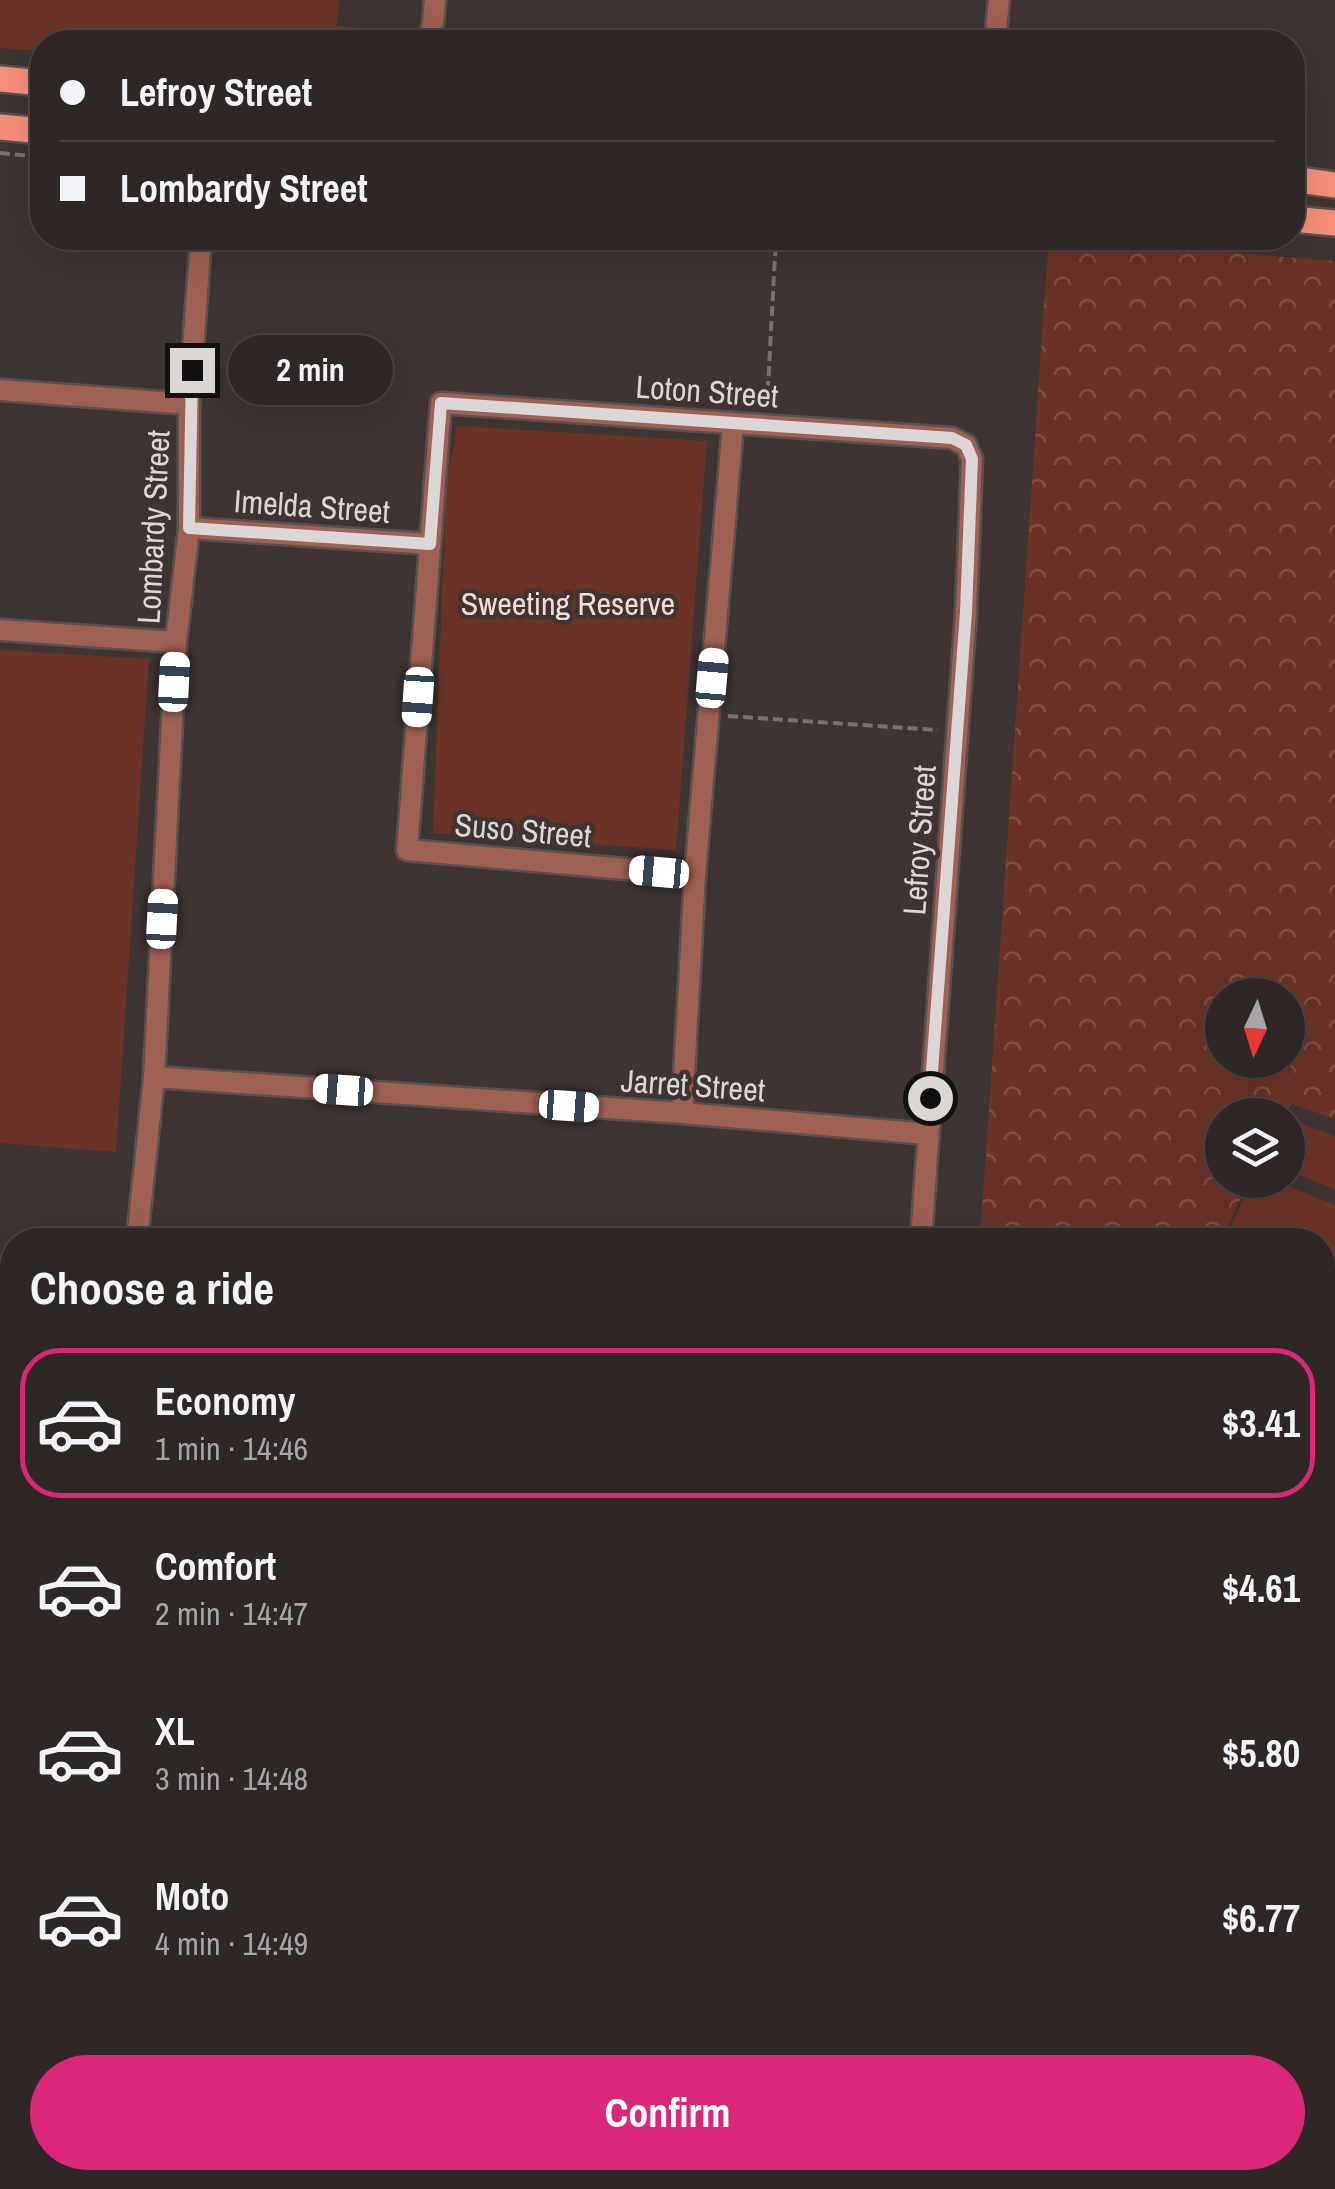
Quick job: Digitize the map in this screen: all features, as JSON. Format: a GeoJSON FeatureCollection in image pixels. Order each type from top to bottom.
{"type":"FeatureCollection","features":[{"type":"Feature","properties":{"kind":"main road"},"geometry":{"type":"LineString","coordinates":[[0,79],[30,82]]}},
{"type":"Feature","properties":{"kind":"main road"},"geometry":{"type":"LineString","coordinates":[[0,128],[30,129]]}},
{"type":"Feature","properties":{"kind":"main road"},"geometry":{"type":"LineString","coordinates":[[1305,181],[1335,185]]}},
{"type":"Feature","properties":{"kind":"main road"},"geometry":{"type":"LineString","coordinates":[[1305,220],[1335,223]]}},
{"type":"Feature","properties":{"kind":"street"},"geometry":{"type":"LineString","coordinates":[[432,30],[435,0]]}},
{"type":"Feature","properties":{"kind":"street"},"geometry":{"type":"LineString","coordinates":[[996,30],[999,0]]}},
{"type":"Feature","properties":{"kind":"street","name":"Lombardy Street"},"geometry":{"type":"LineString","coordinates":[[138,1228],[154,1077],[176,642],[189,528],[190,404],[200,250]]}},
{"type":"Feature","properties":{"kind":"street"},"geometry":{"type":"LineString","coordinates":[[0,390],[190,404]]}},
{"type":"Feature","properties":{"kind":"street","name":"Loton Street"},"geometry":{"type":"LineString","coordinates":[[430,544],[441,403],[952,438],[966,445]]}},
{"type":"Feature","properties":{"kind":"street"},"geometry":{"type":"LineString","coordinates":[[682,1114],[695,875],[734,424]]}},
{"type":"Feature","properties":{"kind":"street","name":"Lefroy Street"},"geometry":{"type":"LineString","coordinates":[[921,1228],[966,612],[972,459],[966,445]]}},
{"type":"Feature","properties":{"kind":"street","name":"Imelda Street"},"geometry":{"type":"LineString","coordinates":[[189,528],[430,544]]}},
{"type":"Feature","properties":{"kind":"street","name":"Suso Street"},"geometry":{"type":"LineString","coordinates":[[430,544],[406,850],[695,875]]}},
{"type":"Feature","properties":{"kind":"street"},"geometry":{"type":"LineString","coordinates":[[0,630],[176,642]]}},
{"type":"Feature","properties":{"kind":"street","name":"Jarret Street"},"geometry":{"type":"LineString","coordinates":[[154,1077],[928,1134]]}},
{"type":"Feature","properties":{"kind":"path"},"geometry":{"type":"LineString","coordinates":[[0,154],[30,156]]}},
{"type":"Feature","properties":{"kind":"path"},"geometry":{"type":"LineString","coordinates":[[766,426],[775,250]]}},
{"type":"Feature","properties":{"kind":"path"},"geometry":{"type":"LineString","coordinates":[[709,715],[957,731]]}},
{"type":"Feature","properties":{"kind":"green space"},"geometry":{"type":"Polygon","coordinates":[[[0,0],[339,0],[337,26],[391,30],[30,30],[30,50],[0,48],[0,0]]]}},
{"type":"Feature","properties":{"kind":"green space"},"geometry":{"type":"Polygon","coordinates":[[[1048,250],[1225,252],[1335,261],[1335,1119],[1305,1109],[1305,1098],[1205,1098],[1205,1198],[1241,1198],[1227,1228],[981,1228],[1048,250]]]}},
{"type":"Feature","properties":{"kind":"green space","name":"Sweeting Reserve"},"geometry":{"type":"Polygon","coordinates":[[[457,426],[707,441],[676,850],[433,833],[446,487],[457,426]]]}},
{"type":"Feature","properties":{"kind":"green space"},"geometry":{"type":"Polygon","coordinates":[[[0,650],[149,659],[116,1152],[0,1143],[0,650]]]}},
{"type":"Feature","properties":{"kind":"green space"},"geometry":{"type":"Polygon","coordinates":[[[1305,1125],[1335,1136],[1335,1189],[1305,1178],[1305,1125]]]}},
{"type":"Feature","properties":{"kind":"green space"},"geometry":{"type":"Polygon","coordinates":[[[1305,1193],[1335,1205],[1335,1228],[1230,1228],[1244,1198],[1305,1198],[1305,1193]]]}},
{"type":"Feature","properties":{"kind":"route"},"geometry":{"type":"LineString","coordinates":[[192,370],[189,528],[430,544],[441,403],[952,438],[966,445],[972,459],[966,612],[930,1098]]}}]}
